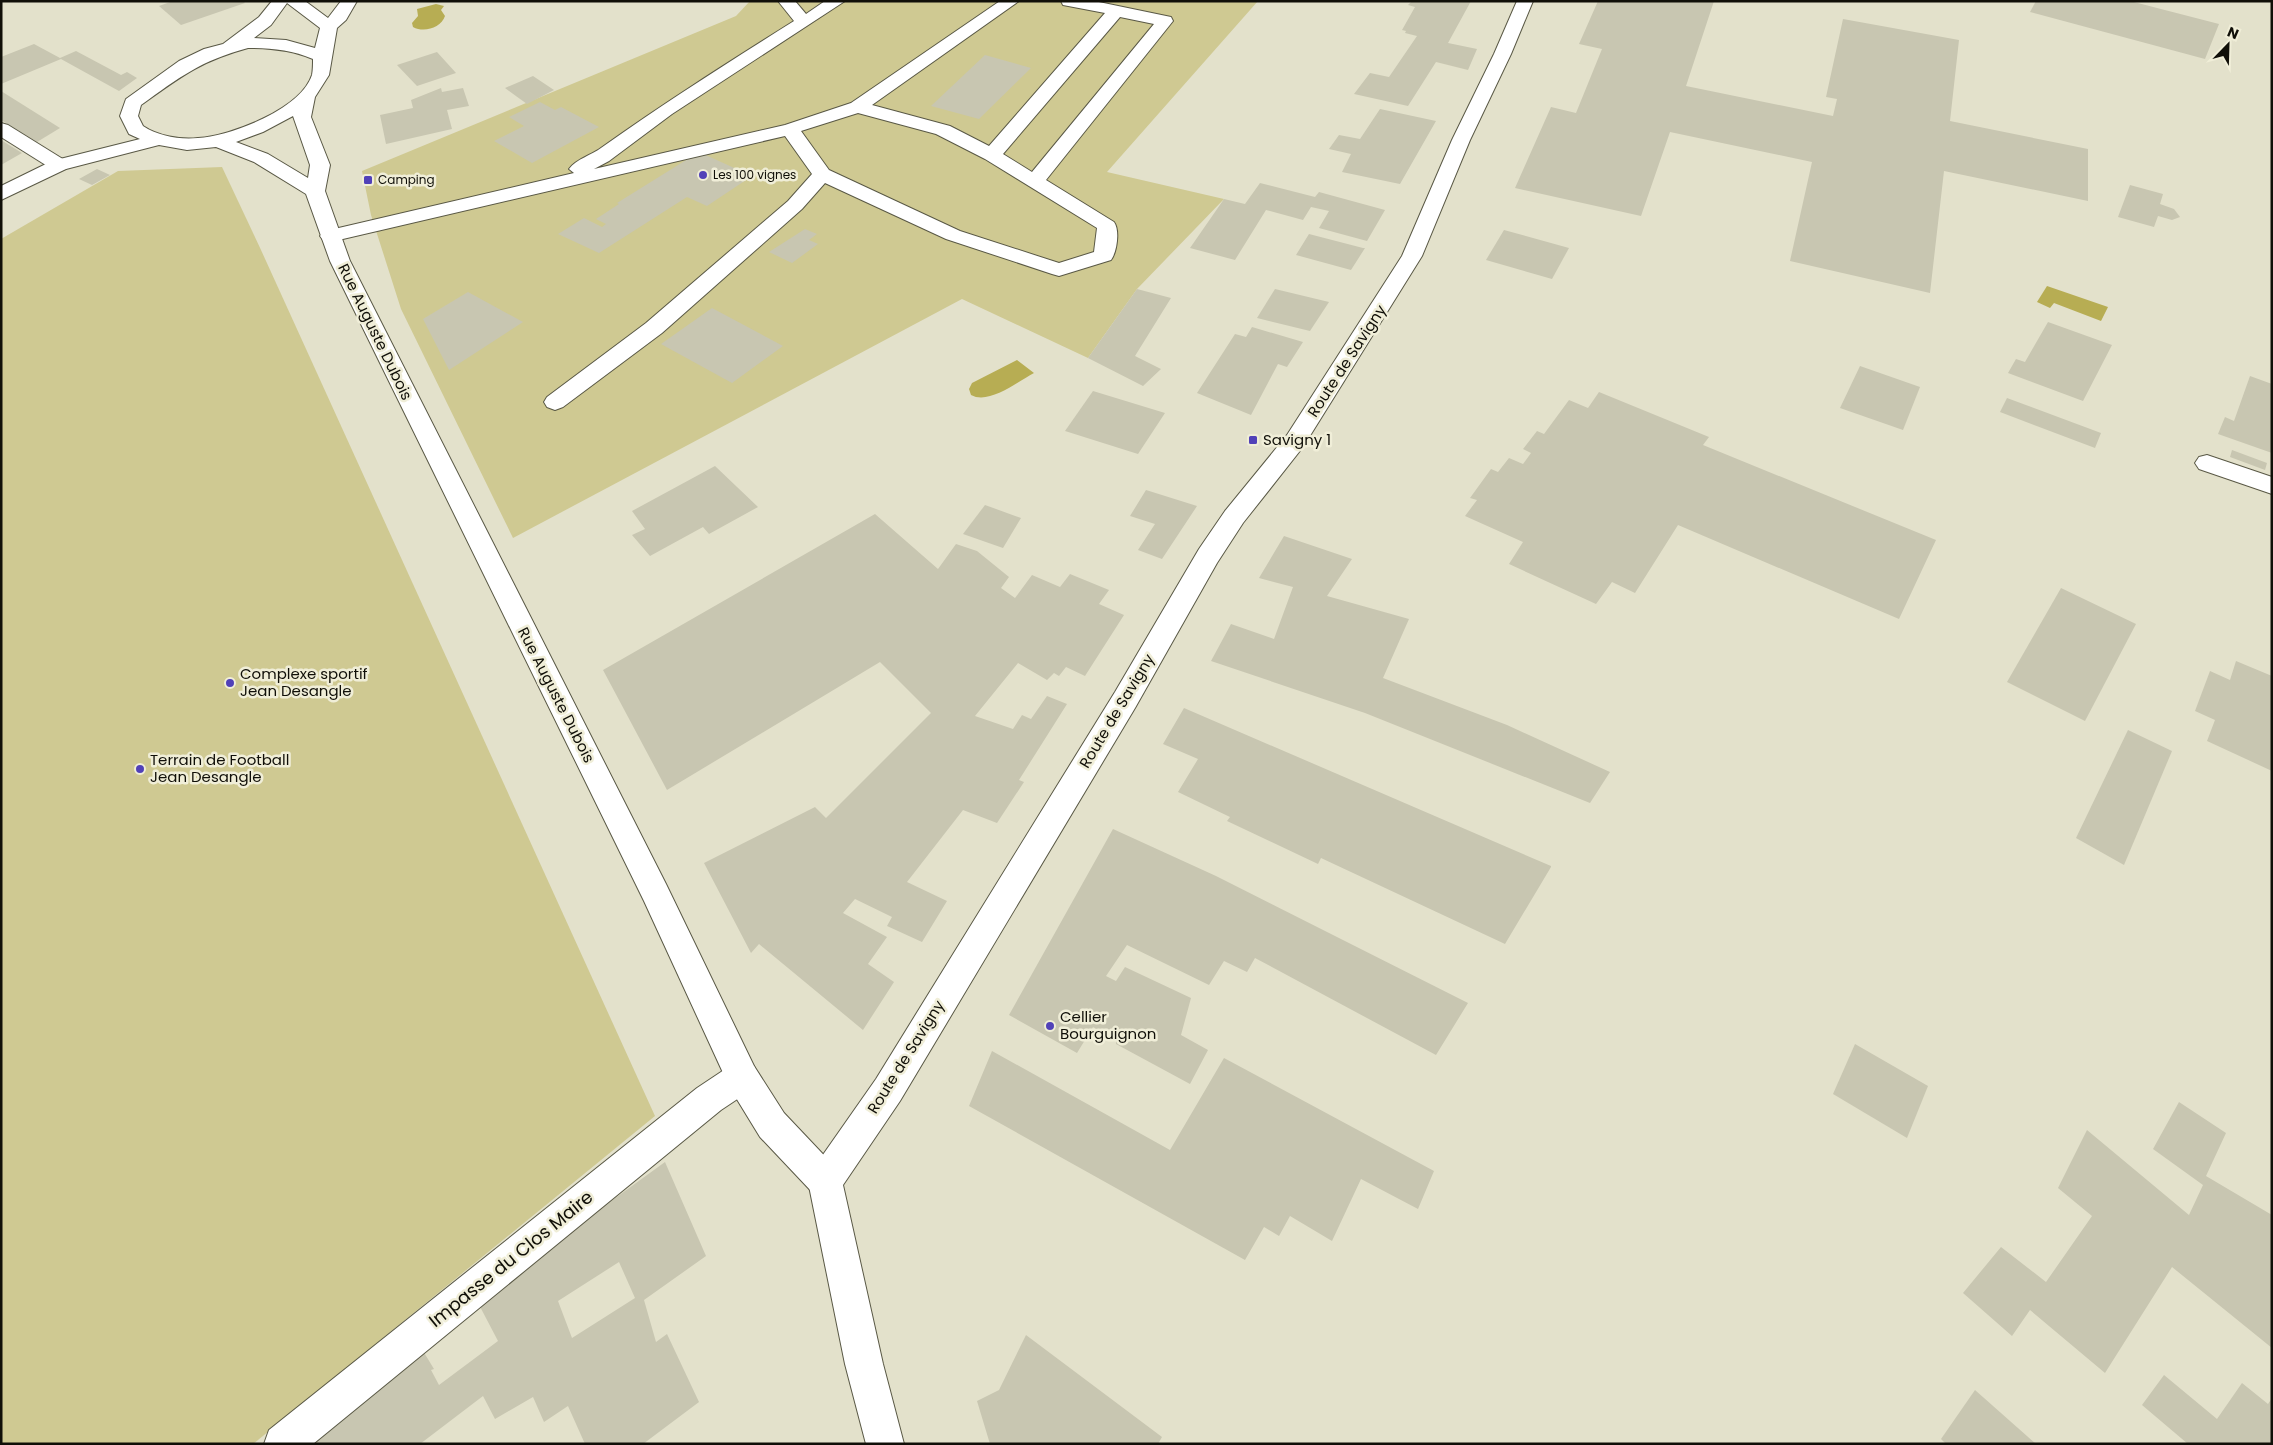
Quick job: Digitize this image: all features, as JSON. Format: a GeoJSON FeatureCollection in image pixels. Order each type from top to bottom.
{"type":"FeatureCollection","features":[{"type":"Feature","properties":{"kind":"street"},"geometry":{"type":"LineString","coordinates":[[280,1],[275,12],[262,24],[228,47],[185,65],[132,103],[129,116],[136,130],[158,140],[197,144],[217,141],[261,126],[307,98],[322,76],[322,57],[329,26],[340,16],[349,1]]}},
{"type":"Feature","properties":{"kind":"street"},"geometry":{"type":"LineString","coordinates":[[294,1],[329,26]]}},
{"type":"Feature","properties":{"kind":"street"},"geometry":{"type":"LineString","coordinates":[[786,1],[804,22]]}},
{"type":"Feature","properties":{"kind":"street"},"geometry":{"type":"LineString","coordinates":[[546,185],[602,157],[666,110],[837,1]]}},
{"type":"Feature","properties":{"kind":"street"},"geometry":{"type":"LineString","coordinates":[[330,236],[790,129],[857,107],[1011,1]]}},
{"type":"Feature","properties":{"kind":"street"},"geometry":{"type":"LineString","coordinates":[[1035,181],[1165,21],[1069,1]]}},
{"type":"Feature","properties":{"kind":"street","name":"Route de Savigny"},"geometry":{"type":"LineString","coordinates":[[825,1181],[888,1090],[1125,700],[1213,548],[1234,517],[1295,442],[1412,256],[1429,224],[1461,142],[1506,47],[1525,1]]}},
{"type":"Feature","properties":{"kind":"street"},"geometry":{"type":"LineString","coordinates":[[992,155],[1116,11]]}},
{"type":"Feature","properties":{"kind":"street"},"geometry":{"type":"LineString","coordinates":[[228,47],[248,43],[284,44],[299,47],[322,57]]}},
{"type":"Feature","properties":{"kind":"street","name":"Rue Auguste Dubois"},"geometry":{"type":"LineString","coordinates":[[307,98],[302,117],[320,165],[315,191],[330,236],[417,417],[655,893],[742,1077],[772,1125],[825,1181]]}},
{"type":"Feature","properties":{"kind":"street"},"geometry":{"type":"LineString","coordinates":[[790,129],[822,174],[952,235],[1059,270],[1104,256],[1107,226],[992,155],[943,130],[857,107]]}},
{"type":"Feature","properties":{"kind":"street"},"geometry":{"type":"LineString","coordinates":[[1,129],[59,165]]}},
{"type":"Feature","properties":{"kind":"street"},"geometry":{"type":"LineString","coordinates":[[1,194],[59,165],[158,140]]}},
{"type":"Feature","properties":{"kind":"street"},"geometry":{"type":"LineString","coordinates":[[217,141],[261,158],[315,191]]}},
{"type":"Feature","properties":{"kind":"street"},"geometry":{"type":"LineString","coordinates":[[555,402],[654,328],[795,205],[822,174]]}},
{"type":"Feature","properties":{"kind":"street"},"geometry":{"type":"LineString","coordinates":[[2207,463],[2272,486]]}},
{"type":"Feature","properties":{"kind":"street","name":"Impasse du Clos Maire"},"geometry":{"type":"LineString","coordinates":[[283,1444],[709,1099],[742,1077]]}},
{"type":"Feature","properties":{"kind":"street"},"geometry":{"type":"LineString","coordinates":[[825,1181],[864,1364],[885,1444]]}},
{"type":"Feature","properties":{"kind":"shaded area"},"geometry":{"type":"Polygon","coordinates":[[[750,1],[1258,1],[1107,172],[1224,199],[1137,289],[1088,358],[962,299],[513,538],[401,309],[371,215],[362,171],[736,16],[750,1]]]}},
{"type":"Feature","properties":{"kind":"shaded area"},"geometry":{"type":"Polygon","coordinates":[[[436,4],[444,6],[441,10],[445,16],[440,24],[422,30],[413,27],[412,23],[418,16],[417,9],[436,4]]]}},
{"type":"Feature","properties":{"kind":"shaded area","name":"Complexe sportif Jean Desangle"},"geometry":{"type":"Polygon","coordinates":[[[222,167],[655,1116],[253,1444],[1,1444],[1,239],[118,171],[222,167]]]}},
{"type":"Feature","properties":{"kind":"shaded area"},"geometry":{"type":"Polygon","coordinates":[[[2047,286],[2108,307],[2101,321],[2054,303],[2050,308],[2037,302],[2047,286]]]}},
{"type":"Feature","properties":{"kind":"shaded area"},"geometry":{"type":"Polygon","coordinates":[[[1017,360],[1034,373],[994,395],[978,397],[971,395],[969,389],[972,383],[1017,360]]]}},
{"type":"Feature","properties":{"kind":"building"},"geometry":{"type":"Polygon","coordinates":[[[173,1],[243,1],[245,3],[181,25],[159,6],[173,1]]]}},
{"type":"Feature","properties":{"kind":"building"},"geometry":{"type":"Polygon","coordinates":[[[1412,1],[1471,1],[1448,43],[1477,49],[1468,70],[1436,62],[1408,106],[1354,94],[1370,73],[1389,77],[1417,36],[1405,33],[1406,31],[1402,30],[1415,7],[1408,5],[1412,1]]]}},
{"type":"Feature","properties":{"kind":"building"},"geometry":{"type":"Polygon","coordinates":[[[1598,1],[1714,1],[1686,86],[1833,116],[1837,99],[1826,97],[1843,19],[1959,40],[1950,121],[2088,149],[2088,201],[1944,171],[1930,293],[1790,261],[1812,162],[1670,132],[1641,216],[1515,188],[1551,107],[1576,113],[1602,49],[1579,44],[1598,1]]]}},
{"type":"Feature","properties":{"kind":"building"},"geometry":{"type":"Polygon","coordinates":[[[2036,1],[2130,1],[2219,24],[2205,59],[2030,12],[2036,1]]]}},
{"type":"Feature","properties":{"kind":"building"},"geometry":{"type":"Polygon","coordinates":[[[34,44],[60,58],[76,51],[121,75],[127,72],[137,78],[119,91],[61,59],[1,84],[1,57],[34,44]]]}},
{"type":"Feature","properties":{"kind":"building"},"geometry":{"type":"Polygon","coordinates":[[[437,52],[456,73],[417,86],[397,65],[437,52]]]}},
{"type":"Feature","properties":{"kind":"building"},"geometry":{"type":"Polygon","coordinates":[[[985,55],[1031,68],[979,119],[931,106],[985,55]]]}},
{"type":"Feature","properties":{"kind":"building"},"geometry":{"type":"Polygon","coordinates":[[[533,76],[554,90],[527,104],[505,88],[533,76]]]}},
{"type":"Feature","properties":{"kind":"building"},"geometry":{"type":"Polygon","coordinates":[[[441,88],[442,92],[463,88],[469,106],[447,110],[452,129],[386,144],[380,115],[413,108],[411,100],[441,88]]]}},
{"type":"Feature","properties":{"kind":"building"},"geometry":{"type":"Polygon","coordinates":[[[1,91],[60,128],[37,142],[1,120],[1,91]]]}},
{"type":"Feature","properties":{"kind":"building"},"geometry":{"type":"Polygon","coordinates":[[[540,102],[555,110],[561,107],[599,127],[532,163],[494,141],[524,126],[509,117],[540,102]]]}},
{"type":"Feature","properties":{"kind":"building"},"geometry":{"type":"Polygon","coordinates":[[[1380,109],[1436,121],[1400,184],[1342,172],[1351,154],[1329,149],[1339,135],[1360,139],[1380,109]]]}},
{"type":"Feature","properties":{"kind":"building"},"geometry":{"type":"Polygon","coordinates":[[[1,140],[22,153],[1,165],[1,140]]]}},
{"type":"Feature","properties":{"kind":"building"},"geometry":{"type":"Polygon","coordinates":[[[699,152],[752,176],[707,206],[687,197],[599,253],[558,234],[584,218],[602,227],[606,224],[596,219],[619,204],[617,203],[699,152]]]}},
{"type":"Feature","properties":{"kind":"building"},"geometry":{"type":"Polygon","coordinates":[[[97,169],[110,175],[92,185],[79,179],[97,169]]]}},
{"type":"Feature","properties":{"kind":"building"},"geometry":{"type":"Polygon","coordinates":[[[1260,183],[1315,197],[1319,192],[1385,210],[1367,241],[1319,228],[1329,211],[1311,207],[1303,220],[1266,210],[1235,260],[1190,248],[1224,199],[1245,204],[1260,183]]]}},
{"type":"Feature","properties":{"kind":"building"},"geometry":{"type":"Polygon","coordinates":[[[2130,185],[2163,194],[2160,204],[2174,209],[2180,217],[2172,220],[2158,216],[2154,227],[2118,217],[2130,185]]]}},
{"type":"Feature","properties":{"kind":"building"},"geometry":{"type":"Polygon","coordinates":[[[805,229],[817,234],[809,240],[818,244],[792,263],[769,252],[805,229]]]}},
{"type":"Feature","properties":{"kind":"building"},"geometry":{"type":"Polygon","coordinates":[[[1504,230],[1569,248],[1552,279],[1486,260],[1504,230]]]}},
{"type":"Feature","properties":{"kind":"building"},"geometry":{"type":"Polygon","coordinates":[[[1309,234],[1365,248],[1351,270],[1296,255],[1309,234]]]}},
{"type":"Feature","properties":{"kind":"building"},"geometry":{"type":"Polygon","coordinates":[[[1137,289],[1171,298],[1135,356],[1161,369],[1143,386],[1088,358],[1137,289]]]}},
{"type":"Feature","properties":{"kind":"building"},"geometry":{"type":"Polygon","coordinates":[[[1275,289],[1329,302],[1310,331],[1257,318],[1275,289]]]}},
{"type":"Feature","properties":{"kind":"building"},"geometry":{"type":"Polygon","coordinates":[[[468,292],[523,322],[449,370],[423,319],[468,292]]]}},
{"type":"Feature","properties":{"kind":"building"},"geometry":{"type":"Polygon","coordinates":[[[712,308],[783,346],[732,383],[661,344],[712,308]]]}},
{"type":"Feature","properties":{"kind":"building"},"geometry":{"type":"Polygon","coordinates":[[[2048,322],[2112,345],[2083,401],[2008,373],[2016,359],[2025,362],[2048,322]]]}},
{"type":"Feature","properties":{"kind":"building"},"geometry":{"type":"Polygon","coordinates":[[[1252,327],[1303,342],[1287,367],[1278,364],[1251,415],[1197,393],[1235,334],[1246,337],[1252,327]]]}},
{"type":"Feature","properties":{"kind":"building"},"geometry":{"type":"Polygon","coordinates":[[[1860,366],[1920,387],[1903,430],[1840,408],[1860,366]]]}},
{"type":"Feature","properties":{"kind":"building"},"geometry":{"type":"Polygon","coordinates":[[[2250,376],[2272,384],[2272,453],[2218,434],[2225,417],[2234,421],[2250,376]]]}},
{"type":"Feature","properties":{"kind":"building"},"geometry":{"type":"Polygon","coordinates":[[[1093,391],[1165,413],[1138,454],[1065,431],[1093,391]]]}},
{"type":"Feature","properties":{"kind":"building"},"geometry":{"type":"Polygon","coordinates":[[[1599,392],[1709,437],[1703,445],[1936,540],[1899,619],[1678,525],[1635,593],[1612,582],[1596,604],[1509,564],[1523,542],[1465,516],[1477,500],[1470,498],[1491,469],[1498,472],[1509,458],[1523,464],[1531,453],[1523,449],[1537,431],[1544,434],[1569,400],[1588,408],[1599,392]]]}},
{"type":"Feature","properties":{"kind":"building"},"geometry":{"type":"Polygon","coordinates":[[[2007,398],[2101,433],[2095,448],[2000,412],[2007,398]]]}},
{"type":"Feature","properties":{"kind":"building"},"geometry":{"type":"Polygon","coordinates":[[[2232,450],[2267,463],[2265,470],[2230,457],[2232,450]]]}},
{"type":"Feature","properties":{"kind":"building"},"geometry":{"type":"Polygon","coordinates":[[[715,466],[758,507],[709,534],[703,527],[650,556],[632,535],[645,529],[632,511],[715,466]]]}},
{"type":"Feature","properties":{"kind":"building"},"geometry":{"type":"Polygon","coordinates":[[[1146,490],[1197,506],[1162,559],[1138,550],[1155,524],[1130,516],[1146,490]]]}},
{"type":"Feature","properties":{"kind":"building"},"geometry":{"type":"Polygon","coordinates":[[[985,505],[1021,518],[1003,548],[963,534],[985,505]]]}},
{"type":"Feature","properties":{"kind":"building"},"geometry":{"type":"Polygon","coordinates":[[[875,514],[938,569],[956,544],[977,551],[1009,577],[1001,588],[1015,598],[1032,575],[1060,587],[1070,574],[1109,590],[1099,604],[1124,615],[1085,676],[1066,667],[1059,676],[1054,673],[1047,680],[1018,663],[975,716],[1013,729],[1022,715],[1031,719],[1047,696],[1067,704],[1019,780],[1024,782],[997,823],[963,810],[907,882],[947,901],[922,942],[887,926],[892,917],[855,899],[843,913],[887,937],[868,964],[894,982],[863,1030],[759,944],[751,953],[704,863],[815,807],[826,818],[931,713],[880,662],[667,790],[603,670],[875,514]]]}},
{"type":"Feature","properties":{"kind":"building"},"geometry":{"type":"Polygon","coordinates":[[[1284,536],[1352,559],[1327,596],[1409,619],[1383,678],[1507,725],[1610,772],[1590,803],[1365,713],[1211,661],[1231,624],[1274,639],[1293,587],[1259,578],[1284,536]]]}},
{"type":"Feature","properties":{"kind":"building"},"geometry":{"type":"Polygon","coordinates":[[[2061,588],[2136,624],[2085,721],[2007,682],[2061,588]]]}},
{"type":"Feature","properties":{"kind":"building"},"geometry":{"type":"Polygon","coordinates":[[[2236,661],[2272,676],[2272,771],[2207,741],[2215,720],[2195,711],[2210,671],[2230,680],[2236,661]]]}},
{"type":"Feature","properties":{"kind":"building"},"geometry":{"type":"Polygon","coordinates":[[[1184,708],[1551,867],[1505,944],[1321,858],[1318,864],[1227,821],[1230,817],[1178,792],[1198,759],[1163,744],[1184,708]]]}},
{"type":"Feature","properties":{"kind":"building"},"geometry":{"type":"Polygon","coordinates":[[[2128,730],[2172,751],[2124,865],[2076,838],[2128,730]]]}},
{"type":"Feature","properties":{"kind":"building"},"geometry":{"type":"Polygon","coordinates":[[[1113,829],[1216,876],[1468,1003],[1436,1055],[1255,958],[1247,972],[1224,961],[1209,985],[1127,945],[1106,976],[1116,981],[1125,967],[1191,998],[1181,1035],[1208,1050],[1190,1084],[1116,1044],[1116,1040],[1093,1027],[1077,1053],[1009,1015],[1113,829]]]}},
{"type":"Feature","properties":{"kind":"building"},"geometry":{"type":"Polygon","coordinates":[[[1855,1044],[1928,1086],[1907,1138],[1833,1094],[1855,1044]]]}},
{"type":"Feature","properties":{"kind":"building"},"geometry":{"type":"Polygon","coordinates":[[[992,1051],[1170,1150],[1224,1058],[1434,1171],[1418,1209],[1361,1179],[1332,1241],[1290,1216],[1279,1236],[1264,1227],[1245,1260],[969,1106],[992,1051]]]}},
{"type":"Feature","properties":{"kind":"building"},"geometry":{"type":"Polygon","coordinates":[[[2179,1102],[2226,1133],[2206,1176],[2272,1215],[2272,1348],[2172,1267],[2105,1373],[2030,1310],[2012,1336],[1963,1293],[2001,1247],[2046,1282],[2092,1216],[2058,1188],[2087,1130],[2189,1215],[2203,1185],[2153,1149],[2179,1102]]]}},
{"type":"Feature","properties":{"kind":"building"},"geometry":{"type":"Polygon","coordinates":[[[665,1162],[706,1256],[644,1300],[656,1342],[667,1334],[699,1402],[643,1444],[585,1444],[568,1406],[544,1422],[533,1397],[495,1419],[483,1396],[420,1444],[296,1444],[420,1346],[434,1369],[431,1370],[439,1385],[498,1341],[476,1299],[665,1162]],[[619,1262],[558,1301],[572,1338],[635,1298],[619,1262]]]}},
{"type":"Feature","properties":{"kind":"building"},"geometry":{"type":"Polygon","coordinates":[[[1026,1335],[1162,1437],[1158,1444],[990,1444],[977,1401],[999,1390],[1026,1335]]]}},
{"type":"Feature","properties":{"kind":"building"},"geometry":{"type":"Polygon","coordinates":[[[2164,1375],[2217,1419],[2242,1383],[2268,1404],[2272,1398],[2272,1444],[2188,1444],[2142,1405],[2164,1375]]]}},
{"type":"Feature","properties":{"kind":"building"},"geometry":{"type":"Polygon","coordinates":[[[1975,1390],[2036,1444],[1946,1444],[1941,1439],[1975,1390]]]}},
{"type":"Feature","properties":{"kind":"place","name":"Les 100 vignes"},"geometry":{"type":"Point","coordinates":[703,175]}},
{"type":"Feature","properties":{"kind":"place","name":"Camping"},"geometry":{"type":"Point","coordinates":[368,180]}},
{"type":"Feature","properties":{"kind":"place","name":"Savigny 1"},"geometry":{"type":"Point","coordinates":[1253,440]}},
{"type":"Feature","properties":{"kind":"place","name":"Complexe sportif Jean Desangle"},"geometry":{"type":"Point","coordinates":[230,683]}},
{"type":"Feature","properties":{"kind":"place","name":"Terrain de Football Jean Desangle"},"geometry":{"type":"Point","coordinates":[140,769]}},
{"type":"Feature","properties":{"kind":"place","name":"Cellier Bourguignon"},"geometry":{"type":"Point","coordinates":[1050,1026]}}]}
